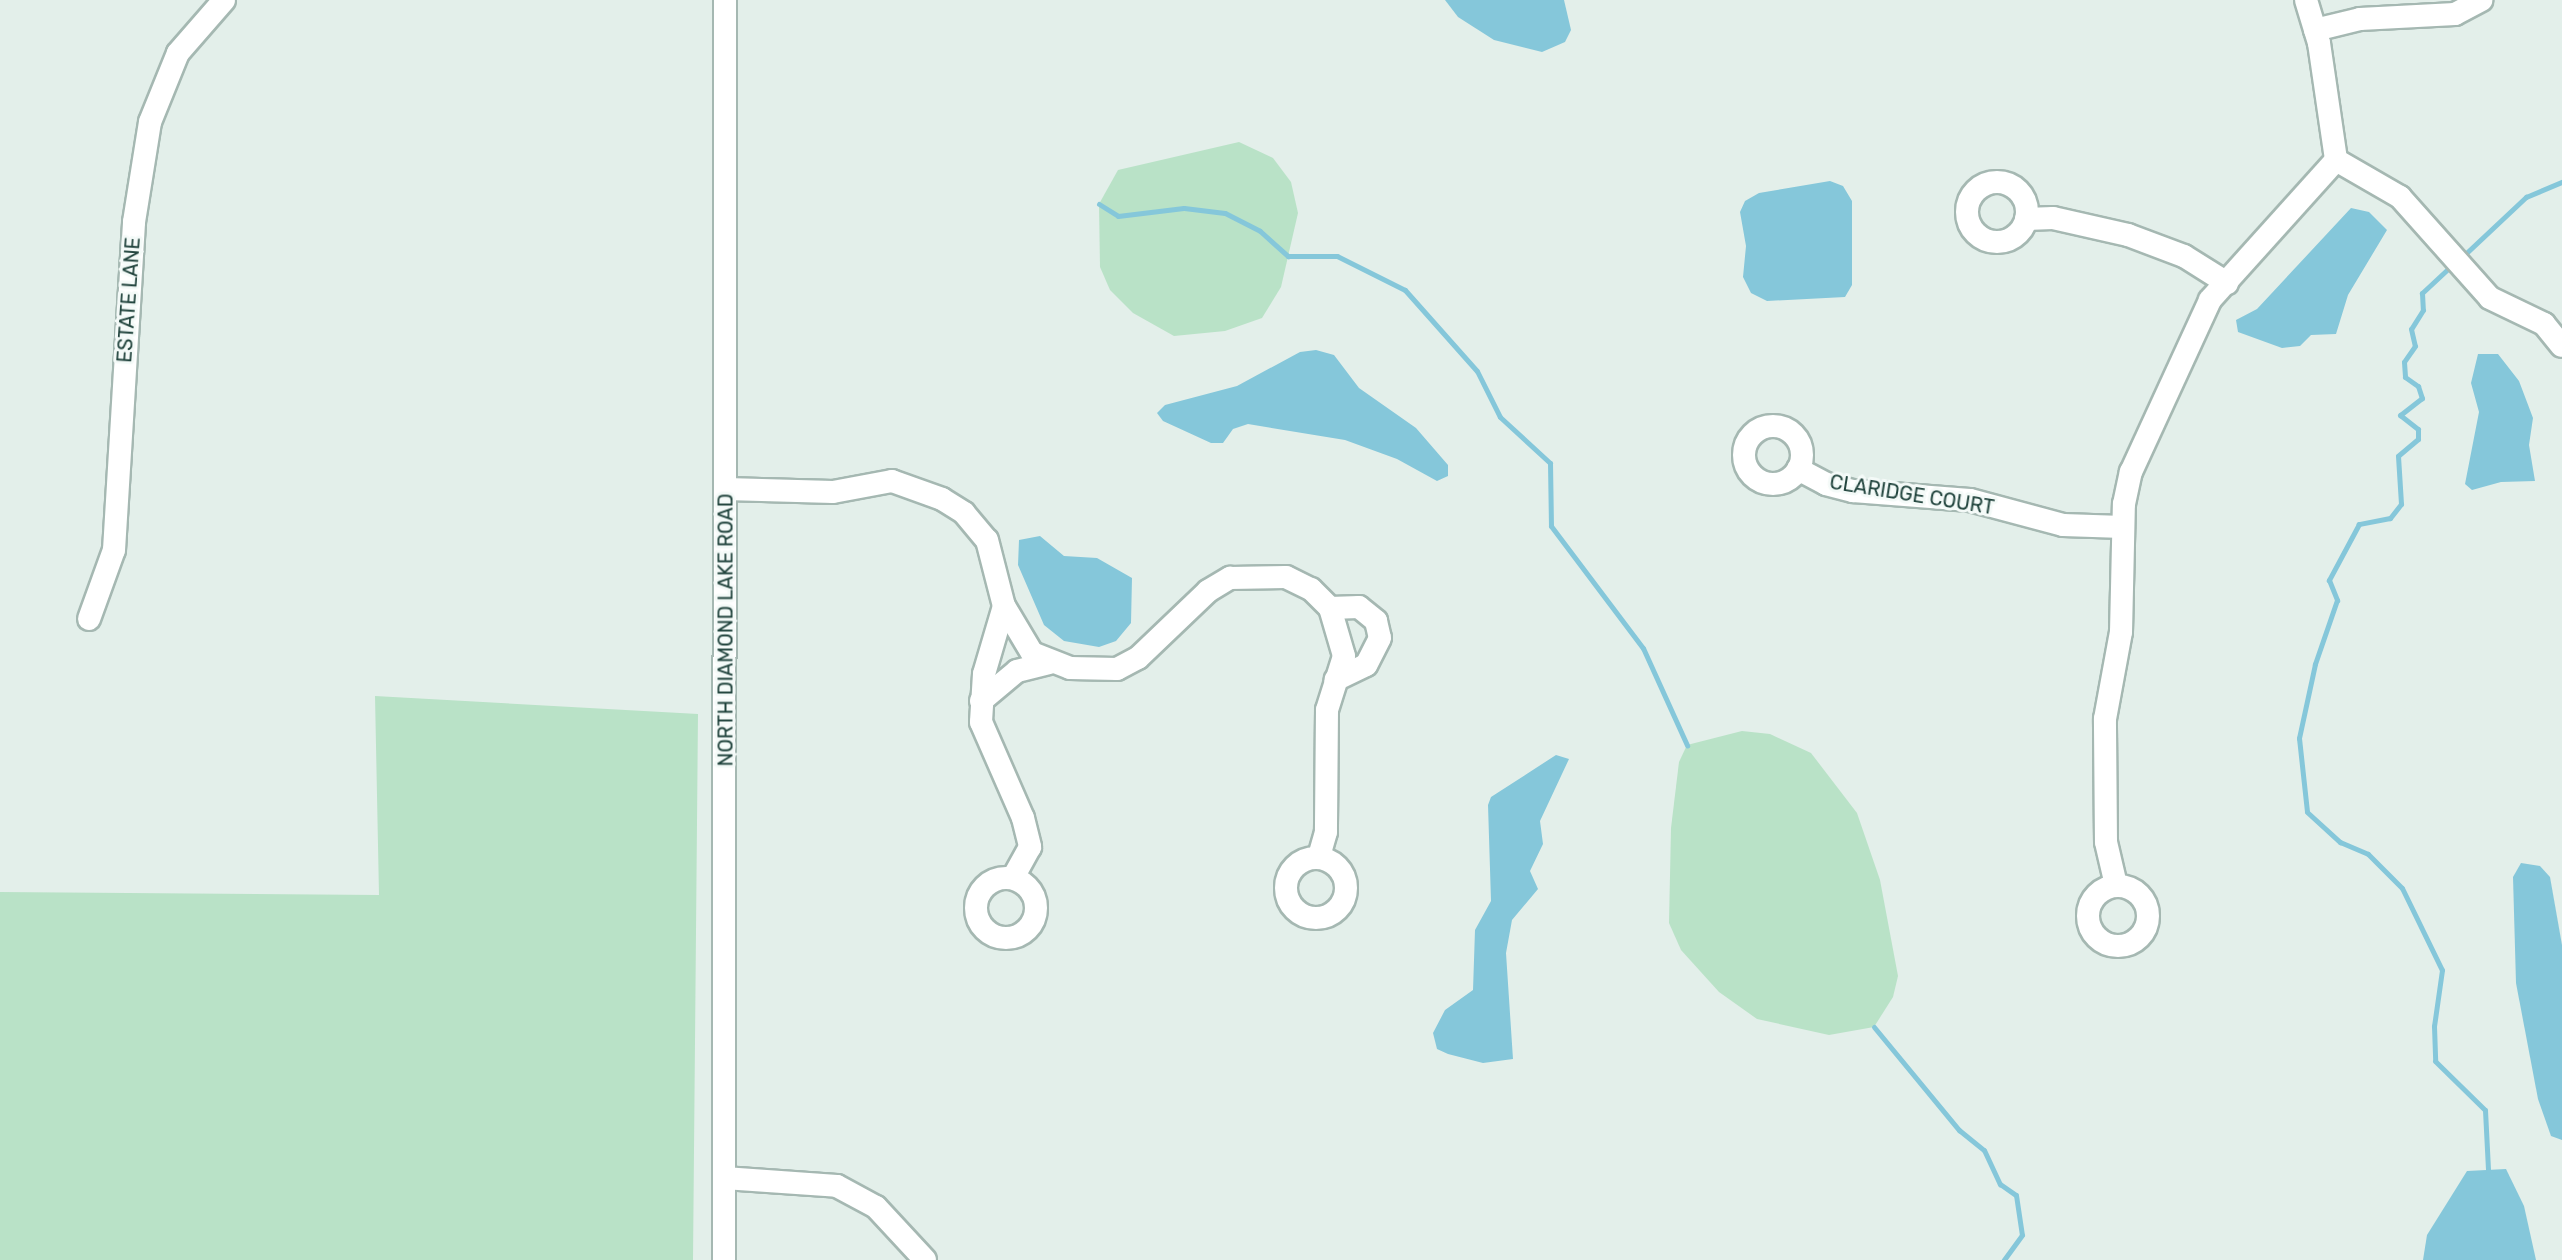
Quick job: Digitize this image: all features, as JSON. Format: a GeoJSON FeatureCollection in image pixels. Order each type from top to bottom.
{"type":"FeatureCollection","features":[{"type":"Feature","properties":{"kind":"street","name":"ESTATE LANE"},"geometry":{"type":"LineString","coordinates":[[89,619],[114,550],[134,222],[150,122],[178,53],[224,0]]}},
{"type":"Feature","properties":{"kind":"street","name":"NORTH DIAMOND LAKE ROAD"},"geometry":{"type":"LineString","coordinates":[[724,1260],[725,0]]}},
{"type":"Feature","properties":{"kind":"street"},"geometry":{"type":"LineString","coordinates":[[2306,0],[2315,30],[2336,160]]}},
{"type":"Feature","properties":{"kind":"street"},"geometry":{"type":"LineString","coordinates":[[2315,30],[2360,19],[2455,14],[2481,0]]}},
{"type":"Feature","properties":{"kind":"street"},"geometry":{"type":"LineString","coordinates":[[2336,160],[2382,183],[2435,233],[2490,298],[2544,324],[2562,346]]}},
{"type":"Feature","properties":{"kind":"street"},"geometry":{"type":"LineString","coordinates":[[2116,885],[2106,842],[2105,719],[2121,632],[2123,527],[2131,472],[2210,300],[2336,160]]}},
{"type":"Feature","properties":{"kind":"street"},"geometry":{"type":"LineString","coordinates":[[2026,219],[2053,218],[2128,235],[2184,256],[2227,283]]}},
{"type":"Feature","properties":{"kind":"street","name":"CLARIDGE COURT"},"geometry":{"type":"LineString","coordinates":[[1798,469],[1826,484],[1853,491],[1970,500],[2063,525],[2123,527]]}},
{"type":"Feature","properties":{"kind":"street"},"geometry":{"type":"LineString","coordinates":[[726,489],[833,492],[892,481],[914,485],[964,513],[987,540],[1004,606],[1032,653],[1049,663],[1094,671],[1117,669],[1138,658],[1208,591],[1230,578],[1286,577],[1311,589],[1330,608],[1344,656],[1327,710],[1326,832],[1319,857]]}},
{"type":"Feature","properties":{"kind":"street"},"geometry":{"type":"LineString","coordinates":[[1004,606],[981,701],[981,722],[1023,818],[1030,847],[1013,878]]}},
{"type":"Feature","properties":{"kind":"street"},"geometry":{"type":"LineString","coordinates":[[1330,608],[1359,607],[1376,621],[1380,638],[1366,665],[1335,680]]}},
{"type":"Feature","properties":{"kind":"street"},"geometry":{"type":"LineString","coordinates":[[981,701],[1017,671],[1049,663]]}},
{"type":"Feature","properties":{"kind":"street"},"geometry":{"type":"LineString","coordinates":[[724,1178],[837,1186],[876,1207],[925,1260]]}},
{"type":"Feature","properties":{"kind":"green space"},"geometry":{"type":"Polygon","coordinates":[[[1239,142],[1273,158],[1291,182],[1298,213],[1281,287],[1262,318],[1225,331],[1174,336],[1133,313],[1110,290],[1100,267],[1099,204],[1118,170],[1239,142]]]}},
{"type":"Feature","properties":{"kind":"green space"},"geometry":{"type":"Polygon","coordinates":[[[375,696],[698,714],[693,1260],[0,1260],[0,892],[379,895],[375,696]]]}},
{"type":"Feature","properties":{"kind":"green space"},"geometry":{"type":"Polygon","coordinates":[[[1742,731],[1770,734],[1811,753],[1857,813],[1880,880],[1898,976],[1893,997],[1874,1027],[1829,1035],[1757,1019],[1719,992],[1681,950],[1669,923],[1671,828],[1679,762],[1687,745],[1742,731]]]}},
{"type":"Feature","properties":{"kind":"water"},"geometry":{"type":"Polygon","coordinates":[[[1445,0],[1564,0],[1571,30],[1565,42],[1542,52],[1494,40],[1458,17],[1445,0]]]}},
{"type":"Feature","properties":{"kind":"water"},"geometry":{"type":"Polygon","coordinates":[[[1830,181],[1843,186],[1852,201],[1852,285],[1845,297],[1767,301],[1751,293],[1743,277],[1746,246],[1740,212],[1745,201],[1759,193],[1830,181]]]}},
{"type":"Feature","properties":{"kind":"water"},"geometry":{"type":"Polygon","coordinates":[[[2351,208],[2369,212],[2387,230],[2348,295],[2336,334],[2311,335],[2300,346],[2282,348],[2238,332],[2236,320],[2257,309],[2351,208]]]}},
{"type":"Feature","properties":{"kind":"water"},"geometry":{"type":"Polygon","coordinates":[[[1316,350],[1334,355],[1359,388],[1416,428],[1448,465],[1448,476],[1437,481],[1397,459],[1345,440],[1248,424],[1233,429],[1223,443],[1211,443],[1163,421],[1157,413],[1165,405],[1237,386],[1300,352],[1316,350]]]}},
{"type":"Feature","properties":{"kind":"water"},"geometry":{"type":"Polygon","coordinates":[[[2478,354],[2498,354],[2519,381],[2533,418],[2529,445],[2535,481],[2501,482],[2472,490],[2465,484],[2479,412],[2471,383],[2478,354]]]}},
{"type":"Feature","properties":{"kind":"water"},"geometry":{"type":"Polygon","coordinates":[[[1040,536],[1064,556],[1097,558],[1132,578],[1131,623],[1116,641],[1099,647],[1064,641],[1044,625],[1018,565],[1019,540],[1040,536]]]}},
{"type":"Feature","properties":{"kind":"water"},"geometry":{"type":"Polygon","coordinates":[[[1556,755],[1569,759],[1540,821],[1543,844],[1530,871],[1538,889],[1512,920],[1506,953],[1513,1059],[1483,1063],[1448,1054],[1437,1049],[1433,1033],[1445,1010],[1473,990],[1475,930],[1491,901],[1488,805],[1491,797],[1556,755]]]}},
{"type":"Feature","properties":{"kind":"water"},"geometry":{"type":"Polygon","coordinates":[[[2521,863],[2540,866],[2550,877],[2562,945],[2562,1140],[2551,1136],[2538,1099],[2516,983],[2513,877],[2521,863]]]}},
{"type":"Feature","properties":{"kind":"water"},"geometry":{"type":"Polygon","coordinates":[[[2506,1169],[2524,1206],[2536,1260],[2423,1260],[2427,1235],[2467,1171],[2506,1169]]]}},
{"type":"Feature","properties":{"kind":"waterway"},"geometry":{"type":"LineString","coordinates":[[2462,257],[2526,197],[2562,182]]}},
{"type":"Feature","properties":{"kind":"waterway"},"geometry":{"type":"LineString","coordinates":[[1099,204],[1118,216],[1184,208],[1225,213],[1260,231],[1288,256],[1337,256],[1405,290],[1477,371],[1500,417],[1550,463],[1551,526],[1643,648],[1687,745]]}},
{"type":"Feature","properties":{"kind":"waterway"},"geometry":{"type":"LineString","coordinates":[[2451,266],[2422,293],[2423,310],[2411,329],[2415,346],[2404,362],[2405,377],[2418,386],[2422,398],[2400,415],[2418,429],[2418,439],[2398,456],[2401,504],[2390,518],[2359,524],[2329,580],[2337,600],[2315,664],[2299,738],[2307,812],[2340,842],[2368,854],[2402,888],[2442,970],[2434,1026],[2435,1061],[2485,1110],[2488,1170]]}},
{"type":"Feature","properties":{"kind":"waterway"},"geometry":{"type":"LineString","coordinates":[[1874,1027],[1959,1130],[1984,1150],[2000,1184],[2016,1195],[2022,1235],[2004,1260]]}}]}
